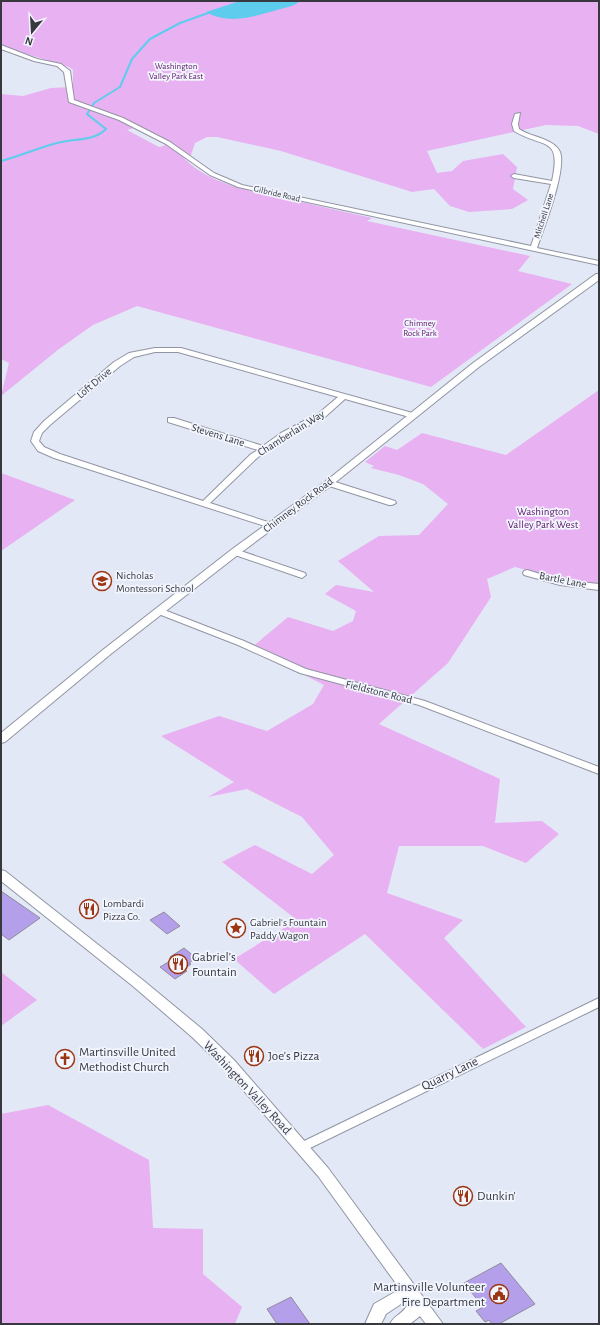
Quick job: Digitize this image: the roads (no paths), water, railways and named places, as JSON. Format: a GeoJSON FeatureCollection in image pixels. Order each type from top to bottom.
{"type":"FeatureCollection","features":[{"type":"Feature","properties":{"kind":"street","name":"Gilbride Road"},"geometry":{"type":"LineString","coordinates":[[1,47],[36,60],[59,65],[67,71],[71,101],[83,107],[121,119],[168,143],[212,174],[240,186],[599,263]]}},
{"type":"Feature","properties":{"kind":"street","name":"Mitchell Lane"},"geometry":{"type":"LineString","coordinates":[[518,114],[515,124],[516,130],[522,134],[552,146],[558,151],[560,156],[555,183],[533,249]]}},
{"type":"Feature","properties":{"kind":"street","name":"Mitchell Lane"},"geometry":{"type":"LineString","coordinates":[[514,176],[555,183]]}},
{"type":"Feature","properties":{"kind":"street","name":"Chimney Rock Road"},"geometry":{"type":"LineString","coordinates":[[1,739],[159,611],[235,552],[330,483],[476,365],[599,276]]}},
{"type":"Feature","properties":{"kind":"street","name":"Loft Drive"},"geometry":{"type":"LineString","coordinates":[[271,526],[57,456],[38,447],[35,441],[36,436],[58,414],[117,364],[132,355],[147,351],[178,350],[413,416]]}},
{"type":"Feature","properties":{"kind":"street","name":"Chamberlain Way"},"geometry":{"type":"LineString","coordinates":[[205,504],[254,456],[284,436],[322,415],[344,396]]}},
{"type":"Feature","properties":{"kind":"street","name":"Stevens Lane"},"geometry":{"type":"LineString","coordinates":[[171,420],[264,449]]}},
{"type":"Feature","properties":{"kind":"street"},"geometry":{"type":"LineString","coordinates":[[330,483],[392,503]]}},
{"type":"Feature","properties":{"kind":"street"},"geometry":{"type":"LineString","coordinates":[[235,552],[302,575]]}},
{"type":"Feature","properties":{"kind":"street","name":"Bartle Lane"},"geometry":{"type":"LineString","coordinates":[[527,573],[560,582],[599,587]]}},
{"type":"Feature","properties":{"kind":"street","name":"Fieldstone Road"},"geometry":{"type":"LineString","coordinates":[[159,611],[241,643],[303,671],[339,682],[422,703],[599,771]]}},
{"type":"Feature","properties":{"kind":"street","name":"Washington Valley Road"},"geometry":{"type":"LineString","coordinates":[[1,874],[139,984],[197,1033],[229,1064],[323,1172],[435,1324]]}},
{"type":"Feature","properties":{"kind":"street","name":"Quarry Lane"},"geometry":{"type":"LineString","coordinates":[[302,1148],[599,1002]]}},
{"type":"Feature","properties":{"kind":"street"},"geometry":{"type":"LineString","coordinates":[[374,1324],[380,1308],[402,1295],[417,1299],[414,1313],[398,1324]]}},
{"type":"Feature","properties":{"kind":"water"},"geometry":{"type":"Polygon","coordinates":[[[240,1],[300,1],[289,7],[250,17],[232,19],[223,18],[206,12],[240,1]]]}},
{"type":"Feature","properties":{"kind":"waterway"},"geometry":{"type":"LineString","coordinates":[[1,161],[63,141],[89,138],[101,133],[106,129],[87,114],[94,103],[120,87],[132,59],[150,39],[180,23],[211,12]]}},
{"type":"Feature","properties":{"kind":"place","name":"Nicholas Montessori School"},"geometry":{"type":"Point","coordinates":[102,581]}},
{"type":"Feature","properties":{"kind":"place","name":"Lombardi Pizza Co."},"geometry":{"type":"Point","coordinates":[89,909]}},
{"type":"Feature","properties":{"kind":"place","name":"Gabriel's Fountain Paddy Wagon"},"geometry":{"type":"Point","coordinates":[236,928]}},
{"type":"Feature","properties":{"kind":"place","name":"Gabriel’s Fountain"},"geometry":{"type":"Point","coordinates":[178,964]}},
{"type":"Feature","properties":{"kind":"place","name":"Joe's Pizza"},"geometry":{"type":"Point","coordinates":[254,1056]}},
{"type":"Feature","properties":{"kind":"place","name":"Martinsville United Methodist Church"},"geometry":{"type":"Point","coordinates":[65,1059]}},
{"type":"Feature","properties":{"kind":"place","name":"Dunkin'"},"geometry":{"type":"Point","coordinates":[463,1196]}},
{"type":"Feature","properties":{"kind":"place","name":"Martinsville Volunteer Fire Department"},"geometry":{"type":"Point","coordinates":[499,1294]}},
{"type":"Feature","properties":{"kind":"park label","name":"Washington Valley Park East"},"geometry":{"type":"Point","coordinates":[176,72]}},
{"type":"Feature","properties":{"kind":"park label","name":"Chimney Rock Park"},"geometry":{"type":"Point","coordinates":[420,328]}},
{"type":"Feature","properties":{"kind":"park label","name":"Washington Valley Park West"},"geometry":{"type":"Point","coordinates":[543,517]}}]}
